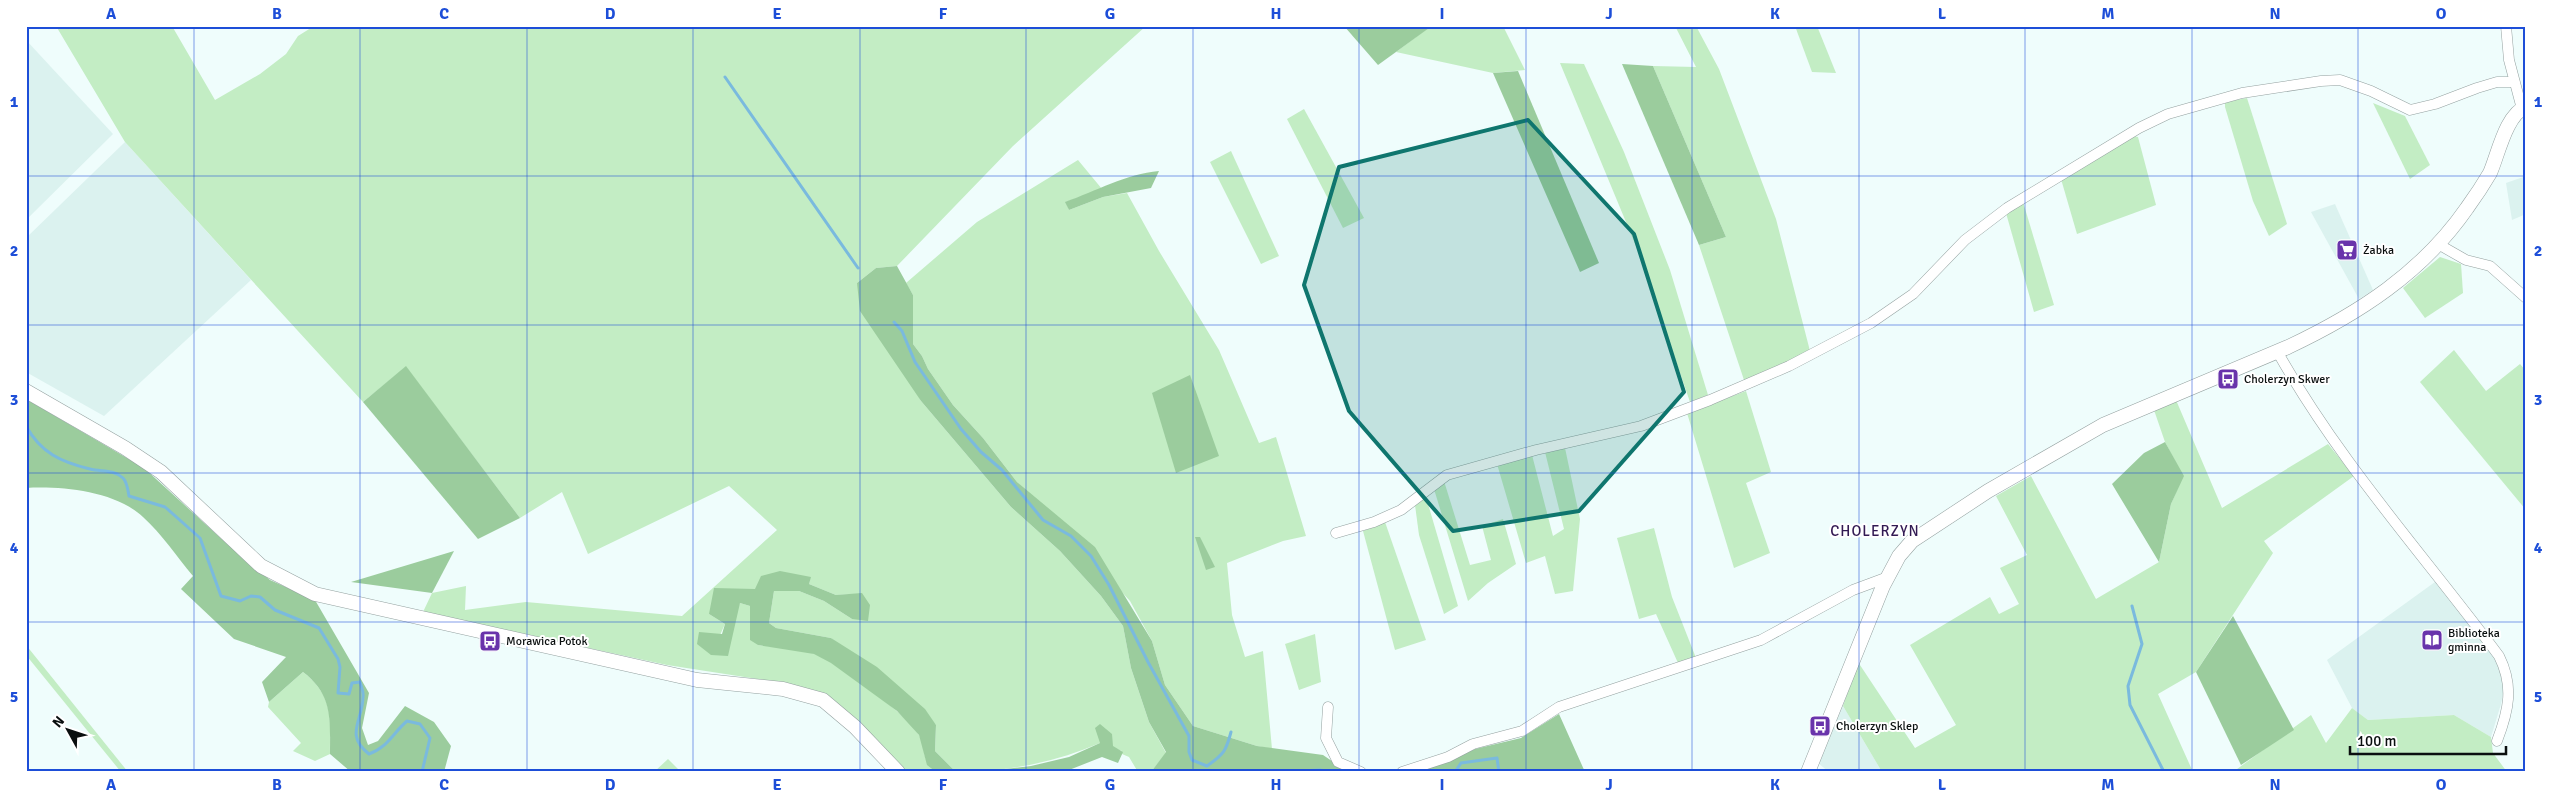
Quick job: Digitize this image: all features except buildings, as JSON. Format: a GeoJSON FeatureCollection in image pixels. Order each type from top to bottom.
{"type":"FeatureCollection","features":[{"type":"Feature","properties":{"kind":"street"},"geometry":{"type":"LineString","coordinates":[[1808,772],[1888,577],[1899,556],[1912,541],[1988,491],[2103,425],[2318,332],[2365,305],[2408,274],[2438,244],[2479,190],[2491,171],[2510,124],[2524,108],[2514,82],[2509,60],[2506,26]]}},
{"type":"Feature","properties":{"kind":"street"},"geometry":{"type":"LineString","coordinates":[[1336,533],[1374,522],[1401,510],[1447,475],[1536,450],[1641,426],[1710,400],[1797,362],[1870,324],[1913,294],[1965,240],[2007,208],[2139,128],[2168,114],[2242,93],[2321,81],[2340,80],[2371,91],[2410,110],[2435,104],[2497,82],[2514,82]]}},
{"type":"Feature","properties":{"kind":"street"},"geometry":{"type":"LineString","coordinates":[[2438,244],[2466,260],[2490,266],[2526,298]]}},
{"type":"Feature","properties":{"kind":"street"},"geometry":{"type":"LineString","coordinates":[[2277,351],[2297,388],[2339,450],[2499,656],[2507,673],[2509,699],[2496,741]]}},
{"type":"Feature","properties":{"kind":"street"},"geometry":{"type":"LineString","coordinates":[[26,391],[125,448],[161,472],[261,566],[315,594],[697,680],[782,689],[823,700],[855,727],[898,772]]}},
{"type":"Feature","properties":{"kind":"street"},"geometry":{"type":"LineString","coordinates":[[1402,772],[1448,757],[1473,744],[1522,731],[1559,707],[1761,640],[1853,590],[1888,577]]}},
{"type":"Feature","properties":{"kind":"street"},"geometry":{"type":"LineString","coordinates":[[1328,707],[1326,738],[1338,762],[1361,772]]}},
{"type":"Feature","properties":{"kind":"highlighted area"},"geometry":{"type":"Polygon","coordinates":[[[1528,120],[1634,234],[1684,392],[1579,511],[1453,531],[1349,411],[1304,285],[1339,167],[1528,120]]]}},
{"type":"Feature","properties":{"kind":"shaded area"},"geometry":{"type":"Polygon","coordinates":[[[26,40],[113,134],[26,220],[26,40]]]}},
{"type":"Feature","properties":{"kind":"shaded area"},"geometry":{"type":"Polygon","coordinates":[[[125,142],[251,280],[104,416],[26,372],[26,238],[125,142]]]}},
{"type":"Feature","properties":{"kind":"shaded area"},"geometry":{"type":"Polygon","coordinates":[[[2526,176],[2526,214],[2512,220],[2506,183],[2526,176]]]}},
{"type":"Feature","properties":{"kind":"shaded area"},"geometry":{"type":"Polygon","coordinates":[[[2335,204],[2373,290],[2359,299],[2311,212],[2335,204]]]}},
{"type":"Feature","properties":{"kind":"shaded area"},"geometry":{"type":"Polygon","coordinates":[[[2435,582],[2498,661],[2505,682],[2501,704],[2491,737],[2454,715],[2368,720],[2352,708],[2327,660],[2435,582]]]}},
{"type":"Feature","properties":{"kind":"shaded area"},"geometry":{"type":"Polygon","coordinates":[[[1843,706],[1882,772],[1829,772],[1818,763],[1843,706]]]}},
{"type":"Feature","properties":{"kind":"green space"},"geometry":{"type":"Polygon","coordinates":[[[56,26],[172,26],[215,100],[260,74],[286,54],[298,36],[314,26],[1146,26],[1013,146],[897,266],[876,268],[857,283],[921,401],[1011,507],[1060,551],[1101,596],[1123,626],[1131,668],[1149,722],[1166,753],[1151,772],[1138,772],[1129,757],[1122,754],[1122,751],[1100,743],[1065,756],[1029,765],[974,772],[956,772],[935,751],[936,725],[831,638],[776,628],[769,623],[774,591],[799,591],[824,601],[852,619],[862,594],[836,595],[809,584],[810,577],[756,589],[709,614],[725,624],[711,655],[740,603],[750,606],[758,645],[795,649],[815,654],[855,678],[887,702],[912,726],[919,735],[928,763],[936,772],[907,772],[836,702],[821,693],[777,682],[667,665],[423,612],[432,593],[466,586],[465,610],[526,602],[682,616],[777,530],[729,486],[588,554],[562,492],[520,518],[406,367],[363,402],[125,142],[56,26]]]}},
{"type":"Feature","properties":{"kind":"green space"},"geometry":{"type":"Polygon","coordinates":[[[1344,26],[1428,26],[1429,28],[1378,65],[1344,26]]]}},
{"type":"Feature","properties":{"kind":"green space"},"geometry":{"type":"Polygon","coordinates":[[[1428,26],[1503,26],[1525,70],[1493,73],[1396,52],[1428,28],[1428,26]]]}},
{"type":"Feature","properties":{"kind":"green space"},"geometry":{"type":"Polygon","coordinates":[[[1675,26],[1696,26],[1719,69],[1776,219],[1810,351],[1745,383],[1699,245],[1726,237],[1653,66],[1696,67],[1675,26]]]}},
{"type":"Feature","properties":{"kind":"green space"},"geometry":{"type":"Polygon","coordinates":[[[1795,26],[1817,26],[1836,73],[1812,72],[1795,26]]]}},
{"type":"Feature","properties":{"kind":"green space"},"geometry":{"type":"Polygon","coordinates":[[[1560,63],[1584,64],[1624,152],[1670,270],[1708,395],[1690,402],[1638,251],[1560,63]]]}},
{"type":"Feature","properties":{"kind":"green space"},"geometry":{"type":"Polygon","coordinates":[[[1622,64],[1653,66],[1726,237],[1699,245],[1622,64]]]}},
{"type":"Feature","properties":{"kind":"green space"},"geometry":{"type":"Polygon","coordinates":[[[1518,71],[1599,263],[1580,272],[1493,73],[1518,71]]]}},
{"type":"Feature","properties":{"kind":"green space"},"geometry":{"type":"Polygon","coordinates":[[[2247,98],[2287,224],[2269,236],[2253,201],[2225,107],[2225,102],[2247,98]]]}},
{"type":"Feature","properties":{"kind":"green space"},"geometry":{"type":"Polygon","coordinates":[[[2373,103],[2405,116],[2430,165],[2410,179],[2373,103]]]}},
{"type":"Feature","properties":{"kind":"green space"},"geometry":{"type":"Polygon","coordinates":[[[1304,109],[1364,218],[1343,228],[1287,119],[1304,109]]]}},
{"type":"Feature","properties":{"kind":"green space"},"geometry":{"type":"Polygon","coordinates":[[[2133,136],[2138,137],[2156,205],[2077,234],[2061,179],[2133,136]]]}},
{"type":"Feature","properties":{"kind":"green space"},"geometry":{"type":"Polygon","coordinates":[[[1231,151],[1279,256],[1261,264],[1210,162],[1231,151]]]}},
{"type":"Feature","properties":{"kind":"green space"},"geometry":{"type":"Polygon","coordinates":[[[1078,160],[1102,189],[1066,202],[1069,210],[1103,197],[1127,193],[1159,251],[1219,350],[1259,443],[1276,437],[1306,536],[1283,541],[1227,563],[1232,615],[1245,657],[1263,651],[1272,749],[1193,726],[1165,685],[1152,641],[1130,601],[1046,509],[1017,482],[983,438],[953,405],[913,344],[913,295],[906,283],[977,222],[1078,160]]]}},
{"type":"Feature","properties":{"kind":"green space"},"geometry":{"type":"Polygon","coordinates":[[[1159,171],[1151,188],[1103,197],[1069,210],[1065,202],[1123,179],[1159,171]]]}},
{"type":"Feature","properties":{"kind":"green space"},"geometry":{"type":"Polygon","coordinates":[[[2023,202],[2054,305],[2034,312],[2006,213],[2023,202]]]}},
{"type":"Feature","properties":{"kind":"green space"},"geometry":{"type":"Polygon","coordinates":[[[2440,257],[2461,264],[2463,293],[2425,318],[2403,288],[2440,257]]]}},
{"type":"Feature","properties":{"kind":"green space"},"geometry":{"type":"Polygon","coordinates":[[[897,266],[913,295],[913,344],[922,356],[928,369],[953,405],[983,438],[1017,482],[1095,547],[1152,641],[1165,685],[1193,726],[1257,746],[1323,755],[1348,772],[1151,772],[1166,752],[1149,722],[1131,668],[1123,626],[1101,596],[1060,551],[1011,507],[921,401],[860,311],[857,283],[876,268],[897,266]]]}},
{"type":"Feature","properties":{"kind":"green space"},"geometry":{"type":"Polygon","coordinates":[[[2454,350],[2486,391],[2520,364],[2526,371],[2526,510],[2420,382],[2454,350]]]}},
{"type":"Feature","properties":{"kind":"green space"},"geometry":{"type":"Polygon","coordinates":[[[406,366],[520,518],[478,539],[363,402],[406,366]]]}},
{"type":"Feature","properties":{"kind":"green space"},"geometry":{"type":"Polygon","coordinates":[[[1190,375],[1219,456],[1176,473],[1152,393],[1190,375]]]}},
{"type":"Feature","properties":{"kind":"green space"},"geometry":{"type":"Polygon","coordinates":[[[1746,391],[1771,472],[1746,483],[1770,553],[1734,568],[1687,413],[1746,391]]]}},
{"type":"Feature","properties":{"kind":"green space"},"geometry":{"type":"Polygon","coordinates":[[[26,399],[144,468],[270,580],[315,600],[369,693],[362,728],[368,745],[378,741],[405,706],[434,722],[451,746],[444,772],[351,772],[330,754],[328,709],[325,699],[313,681],[303,672],[269,702],[262,682],[286,657],[234,639],[181,589],[193,576],[163,538],[143,517],[118,501],[88,492],[56,488],[26,488],[26,399]]]}},
{"type":"Feature","properties":{"kind":"green space"},"geometry":{"type":"Polygon","coordinates":[[[2176,400],[2222,508],[2328,444],[2354,476],[2264,541],[2273,553],[2196,672],[2158,694],[2193,772],[1882,772],[1843,706],[1858,662],[1915,748],[1956,725],[1910,645],[1990,597],[1999,614],[2019,604],[2000,568],[2027,555],[1996,496],[2031,476],[2096,599],[2159,562],[2171,504],[2183,476],[2165,442],[2154,410],[2176,400]]]}},
{"type":"Feature","properties":{"kind":"green space"},"geometry":{"type":"Polygon","coordinates":[[[2165,442],[2184,476],[2171,504],[2159,562],[2112,484],[2144,453],[2165,442]]]}},
{"type":"Feature","properties":{"kind":"green space"},"geometry":{"type":"Polygon","coordinates":[[[1565,448],[1580,519],[1573,591],[1555,594],[1545,556],[1526,563],[1497,464],[1532,455],[1553,536],[1564,529],[1545,452],[1565,448]]]}},
{"type":"Feature","properties":{"kind":"green space"},"geometry":{"type":"Polygon","coordinates":[[[1444,481],[1470,565],[1491,560],[1482,526],[1503,519],[1516,564],[1488,583],[1468,601],[1434,489],[1444,481]]]}},
{"type":"Feature","properties":{"kind":"green space"},"geometry":{"type":"Polygon","coordinates":[[[1426,497],[1458,606],[1444,614],[1419,535],[1415,505],[1426,497]]]}},
{"type":"Feature","properties":{"kind":"green space"},"geometry":{"type":"Polygon","coordinates":[[[1385,522],[1426,640],[1395,650],[1363,531],[1385,522]]]}},
{"type":"Feature","properties":{"kind":"green space"},"geometry":{"type":"Polygon","coordinates":[[[1654,528],[1672,597],[1696,658],[1678,663],[1656,614],[1639,619],[1617,538],[1654,528]]]}},
{"type":"Feature","properties":{"kind":"green space"},"geometry":{"type":"Polygon","coordinates":[[[1195,537],[1200,537],[1215,567],[1206,570],[1195,537]]]}},
{"type":"Feature","properties":{"kind":"green space"},"geometry":{"type":"Polygon","coordinates":[[[454,551],[432,593],[351,582],[454,551]]]}},
{"type":"Feature","properties":{"kind":"green space"},"geometry":{"type":"Polygon","coordinates":[[[780,571],[811,577],[809,584],[836,595],[862,593],[870,605],[868,621],[852,619],[824,601],[799,591],[774,591],[769,623],[776,628],[831,638],[877,667],[925,709],[936,725],[935,751],[956,772],[936,772],[927,765],[919,735],[897,711],[831,663],[814,654],[758,645],[750,640],[750,606],[740,603],[728,656],[711,655],[697,644],[699,632],[722,634],[725,624],[709,614],[714,588],[755,589],[761,576],[780,571]]]}},
{"type":"Feature","properties":{"kind":"green space"},"geometry":{"type":"Polygon","coordinates":[[[2233,616],[2294,730],[2241,765],[2196,672],[2233,616]]]}},
{"type":"Feature","properties":{"kind":"green space"},"geometry":{"type":"Polygon","coordinates":[[[1315,634],[1321,682],[1299,690],[1285,644],[1315,634]]]}},
{"type":"Feature","properties":{"kind":"green space"},"geometry":{"type":"Polygon","coordinates":[[[26,645],[128,772],[121,772],[26,655],[26,645]]]}},
{"type":"Feature","properties":{"kind":"green space"},"geometry":{"type":"Polygon","coordinates":[[[303,672],[320,690],[325,699],[330,719],[330,754],[315,761],[293,751],[301,743],[268,707],[269,702],[303,672]]]}},
{"type":"Feature","properties":{"kind":"green space"},"geometry":{"type":"Polygon","coordinates":[[[2352,708],[2368,720],[2454,715],[2491,737],[2493,753],[2507,772],[2233,772],[2311,715],[2326,743],[2352,708]]]}},
{"type":"Feature","properties":{"kind":"green space"},"geometry":{"type":"Polygon","coordinates":[[[1559,714],[1585,772],[1413,772],[1451,760],[1475,749],[1521,738],[1559,714]]]}},
{"type":"Feature","properties":{"kind":"green space"},"geometry":{"type":"Polygon","coordinates":[[[1100,724],[1112,734],[1113,746],[1123,752],[1118,763],[1102,757],[1064,772],[980,772],[1031,766],[1069,757],[1100,743],[1095,728],[1100,724]]]}},
{"type":"Feature","properties":{"kind":"green space"},"geometry":{"type":"Polygon","coordinates":[[[668,759],[681,772],[654,772],[668,759]]]}},
{"type":"Feature","properties":{"kind":"waterway"},"geometry":{"type":"LineString","coordinates":[[725,77],[858,268]]}},
{"type":"Feature","properties":{"kind":"waterway"},"geometry":{"type":"LineString","coordinates":[[894,322],[902,331],[915,362],[961,429],[981,452],[1002,470],[1043,520],[1071,536],[1091,556],[1109,585],[1148,662],[1189,736],[1189,752],[1192,760],[1207,766],[1224,752],[1231,732]]}},
{"type":"Feature","properties":{"kind":"waterway"},"geometry":{"type":"LineString","coordinates":[[26,426],[38,443],[53,455],[80,466],[115,473],[124,480],[129,496],[165,507],[200,538],[221,596],[240,601],[251,596],[260,597],[275,610],[319,628],[338,659],[340,667],[338,693],[349,694],[352,683],[360,682],[363,695],[356,734],[362,747],[369,754],[381,748],[407,721],[420,724],[430,738],[422,772]]}},
{"type":"Feature","properties":{"kind":"waterway"},"geometry":{"type":"LineString","coordinates":[[2132,606],[2142,644],[2128,686],[2130,705],[2164,772]]}},
{"type":"Feature","properties":{"kind":"waterway"},"geometry":{"type":"LineString","coordinates":[[1455,772],[1461,763],[1497,758],[1499,772]]}},
{"type":"Feature","properties":{"kind":"waterway"},"geometry":{"type":"LineString","coordinates":[[1282,772],[1320,770],[1331,772]]}},
{"type":"Feature","properties":{"kind":"place","name":"Żabka"},"geometry":{"type":"Point","coordinates":[2347,250]}},
{"type":"Feature","properties":{"kind":"place","name":"Cholerzyn Skwer"},"geometry":{"type":"Point","coordinates":[2228,379]}},
{"type":"Feature","properties":{"kind":"place","name":"Biblioteka gminna"},"geometry":{"type":"Point","coordinates":[2432,640]}},
{"type":"Feature","properties":{"kind":"place","name":"Morawica Potok"},"geometry":{"type":"Point","coordinates":[490,641]}},
{"type":"Feature","properties":{"kind":"place","name":"Cholerzyn Sklep"},"geometry":{"type":"Point","coordinates":[1820,726]}},
{"type":"Feature","properties":{"kind":"district","name":"CHOLERZYN"},"geometry":{"type":"Point","coordinates":[1875,531]}}]}
